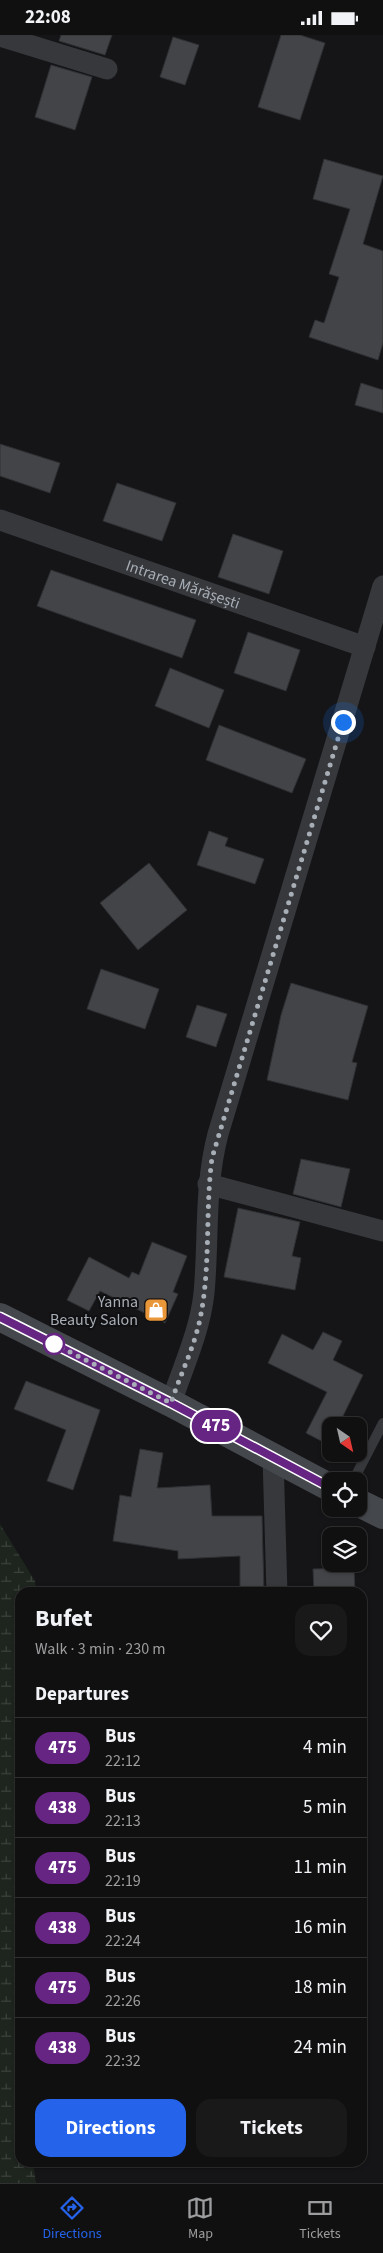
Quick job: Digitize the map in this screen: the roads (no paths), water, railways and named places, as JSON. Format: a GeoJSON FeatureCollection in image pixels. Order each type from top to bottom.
{"type":"FeatureCollection","features":[{"type":"Feature","properties":{"kind":"main road"},"geometry":{"type":"LineString","coordinates":[[0,1317],[171,1403],[322,1483]]}},
{"type":"Feature","properties":{"kind":"main road"},"geometry":{"type":"LineString","coordinates":[[367,1507],[383,1515]]}},
{"type":"Feature","properties":{"kind":"street"},"geometry":{"type":"LineString","coordinates":[[0,37],[107,69]]}},
{"type":"Feature","properties":{"kind":"street","name":"Intrarea Mărășești"},"geometry":{"type":"LineString","coordinates":[[0,520],[365,647]]}},
{"type":"Feature","properties":{"kind":"street"},"geometry":{"type":"LineString","coordinates":[[171,1403],[199,1320],[204,1293],[208,1184],[218,1134],[383,586]]}},
{"type":"Feature","properties":{"kind":"street"},"geometry":{"type":"LineString","coordinates":[[208,1184],[383,1231]]}},
{"type":"Feature","properties":{"kind":"street"},"geometry":{"type":"LineString","coordinates":[[273,1457],[277,1587]]}},
{"type":"Feature","properties":{"kind":"lane"},"geometry":{"type":"LineString","coordinates":[[358,1472],[383,1423]]}},
{"type":"Feature","properties":{"kind":"place","name":"Yanna Beauty Salon"},"geometry":{"type":"Point","coordinates":[156,1310]}}]}
